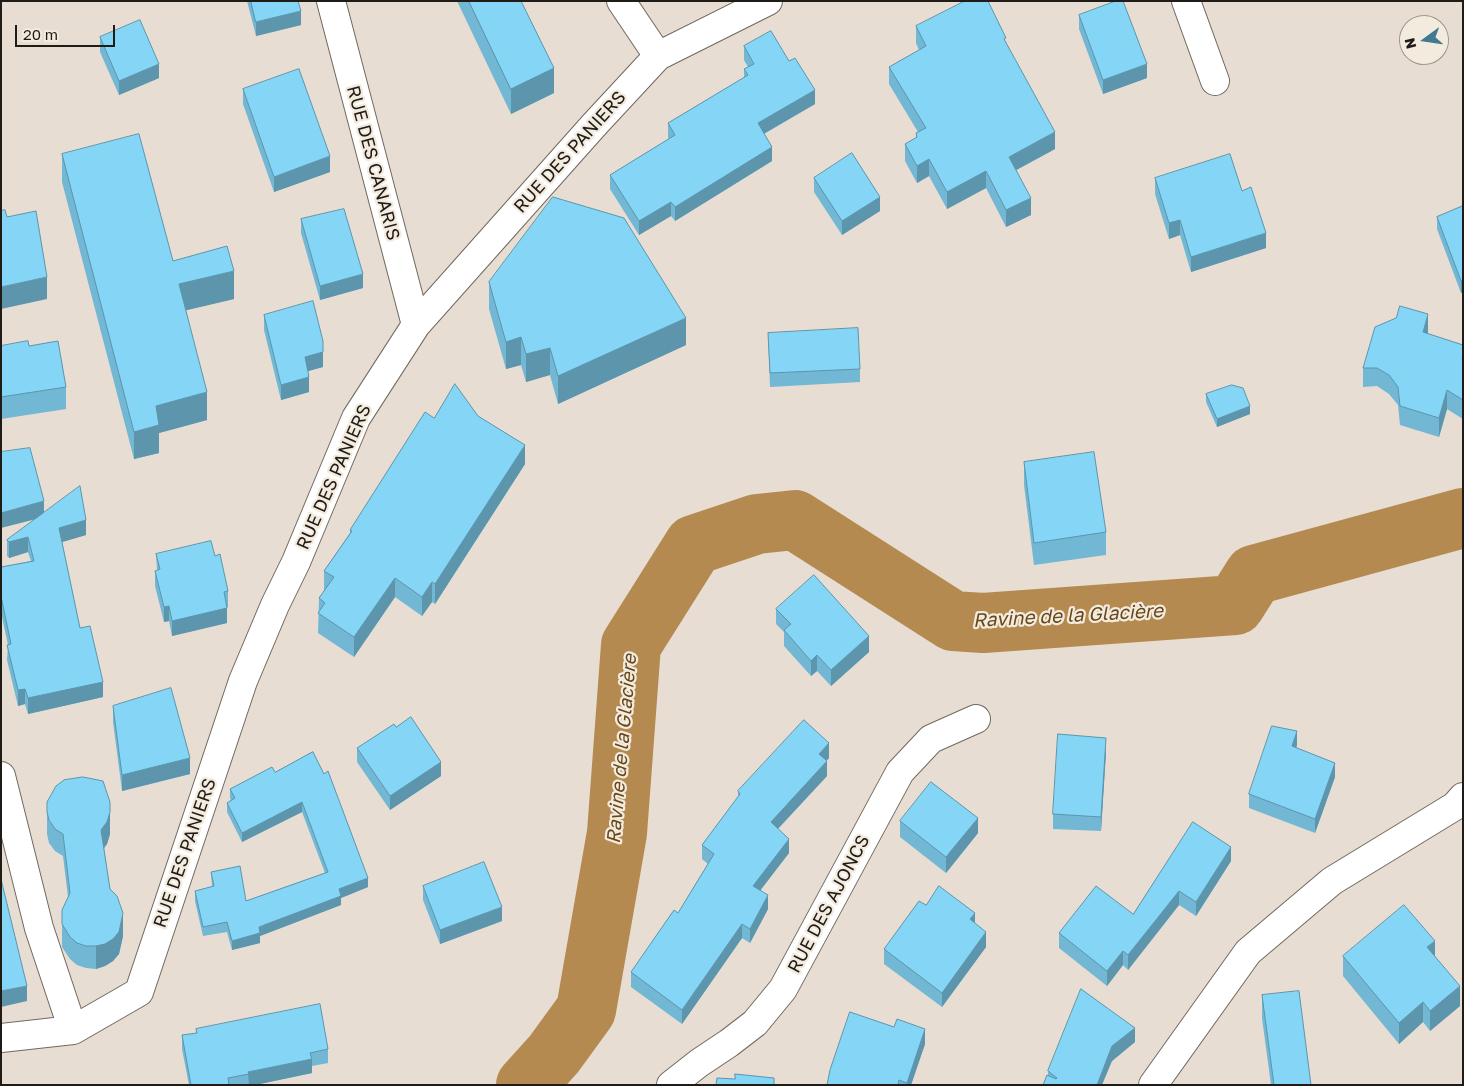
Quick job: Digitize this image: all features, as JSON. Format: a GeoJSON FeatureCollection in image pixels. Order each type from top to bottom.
{"type":"FeatureCollection","features":[{"type":"Feature","properties":{"kind":"street","name":"RUE DES CANARIS"},"geometry":{"type":"LineString","coordinates":[[330,1],[416,325]]}},
{"type":"Feature","properties":{"kind":"street"},"geometry":{"type":"LineString","coordinates":[[621,1],[658,56]]}},
{"type":"Feature","properties":{"kind":"street","name":"RUE DES PANIERS"},"geometry":{"type":"LineString","coordinates":[[73,1030],[138,992],[243,681],[296,562],[356,418],[416,325],[658,56],[768,1]]}},
{"type":"Feature","properties":{"kind":"street"},"geometry":{"type":"LineString","coordinates":[[1186,1],[1215,81]]}},
{"type":"Feature","properties":{"kind":"street","name":"RUE DES AJONCS"},"geometry":{"type":"LineString","coordinates":[[672,1085],[699,1063],[730,1043],[755,1022],[783,989],[900,772],[931,739],[976,719]]}},
{"type":"Feature","properties":{"kind":"street"},"geometry":{"type":"LineString","coordinates":[[1,776],[39,928],[73,1030],[1,1038]]}},
{"type":"Feature","properties":{"kind":"street"},"geometry":{"type":"LineString","coordinates":[[1153,1085],[1248,952],[1332,881],[1460,803]]}},
{"type":"Feature","properties":{"kind":"building"},"geometry":{"type":"Polygon","coordinates":[[[251,1],[298,1],[301,11],[256,22],[251,1]]]}},
{"type":"Feature","properties":{"kind":"building"},"geometry":{"type":"Polygon","coordinates":[[[469,1],[521,1],[554,68],[511,89],[469,1]]]}},
{"type":"Feature","properties":{"kind":"building"},"geometry":{"type":"Polygon","coordinates":[[[965,1],[988,1],[1006,38],[1004,39],[1055,132],[1009,157],[1031,198],[1006,210],[986,171],[947,192],[929,159],[917,166],[905,144],[917,137],[916,133],[926,128],[889,67],[926,46],[916,26],[965,1]]]}},
{"type":"Feature","properties":{"kind":"building"},"geometry":{"type":"Polygon","coordinates":[[[1116,1],[1123,1],[1147,64],[1103,80],[1079,15],[1116,1]]]}},
{"type":"Feature","properties":{"kind":"building"},"geometry":{"type":"Polygon","coordinates":[[[140,20],[159,64],[119,81],[100,37],[140,20]]]}},
{"type":"Feature","properties":{"kind":"building"},"geometry":{"type":"Polygon","coordinates":[[[771,31],[789,61],[795,58],[815,90],[758,123],[772,147],[675,207],[671,202],[639,221],[610,175],[675,135],[668,123],[748,75],[744,69],[754,64],[744,46],[771,31]]]}},
{"type":"Feature","properties":{"kind":"building"},"geometry":{"type":"Polygon","coordinates":[[[299,69],[330,156],[274,177],[243,89],[299,69]]]}},
{"type":"Feature","properties":{"kind":"building"},"geometry":{"type":"Polygon","coordinates":[[[139,134],[173,261],[227,246],[234,271],[179,284],[207,392],[156,406],[159,425],[134,432],[62,154],[139,134]]]}},
{"type":"Feature","properties":{"kind":"building"},"geometry":{"type":"Polygon","coordinates":[[[852,153],[880,197],[842,221],[814,178],[852,153]]]}},
{"type":"Feature","properties":{"kind":"building"},"geometry":{"type":"Polygon","coordinates":[[[1230,154],[1242,191],[1251,187],[1266,233],[1191,257],[1180,220],[1169,223],[1155,178],[1230,154]]]}},
{"type":"Feature","properties":{"kind":"building"},"geometry":{"type":"Polygon","coordinates":[[[553,197],[624,218],[686,318],[558,376],[550,348],[526,354],[521,337],[506,342],[489,282],[553,197]]]}},
{"type":"Feature","properties":{"kind":"building"},"geometry":{"type":"Polygon","coordinates":[[[1463,206],[1463,280],[1461,281],[1437,217],[1463,206]]]}},
{"type":"Feature","properties":{"kind":"building"},"geometry":{"type":"Polygon","coordinates":[[[344,209],[363,274],[320,286],[301,219],[344,209]]]}},
{"type":"Feature","properties":{"kind":"building"},"geometry":{"type":"Polygon","coordinates":[[[5,210],[7,217],[36,211],[47,277],[1,287],[1,211],[5,210]]]}},
{"type":"Feature","properties":{"kind":"building"},"geometry":{"type":"Polygon","coordinates":[[[313,301],[323,341],[323,352],[305,357],[309,377],[281,385],[264,315],[313,301]]]}},
{"type":"Feature","properties":{"kind":"building"},"geometry":{"type":"Polygon","coordinates":[[[1400,306],[1428,314],[1423,332],[1463,345],[1463,400],[1447,390],[1439,418],[1400,406],[1398,387],[1389,375],[1377,368],[1363,368],[1375,327],[1396,318],[1400,306]]]}},
{"type":"Feature","properties":{"kind":"building"},"geometry":{"type":"Polygon","coordinates":[[[858,328],[860,369],[770,373],[768,333],[858,328]]]}},
{"type":"Feature","properties":{"kind":"building"},"geometry":{"type":"Polygon","coordinates":[[[28,341],[29,346],[58,341],[66,387],[1,397],[1,346],[28,341]]]}},
{"type":"Feature","properties":{"kind":"building"},"geometry":{"type":"Polygon","coordinates":[[[455,384],[478,416],[525,445],[435,584],[432,582],[422,597],[395,578],[354,637],[318,613],[325,603],[319,598],[334,577],[324,571],[352,531],[350,530],[425,412],[434,418],[455,384]]]}},
{"type":"Feature","properties":{"kind":"building"},"geometry":{"type":"Polygon","coordinates":[[[1232,385],[1243,388],[1250,406],[1217,419],[1206,394],[1232,385]]]}},
{"type":"Feature","properties":{"kind":"building"},"geometry":{"type":"Polygon","coordinates":[[[30,448],[44,501],[1,513],[1,452],[30,448]]]}},
{"type":"Feature","properties":{"kind":"building"},"geometry":{"type":"Polygon","coordinates":[[[1094,452],[1106,532],[1034,543],[1024,462],[1094,452]]]}},
{"type":"Feature","properties":{"kind":"building"},"geometry":{"type":"Polygon","coordinates":[[[80,486],[86,520],[59,528],[80,628],[90,626],[103,682],[28,698],[25,689],[18,690],[7,645],[11,644],[1,596],[1,567],[34,561],[28,537],[9,542],[7,540],[80,486]]]}},
{"type":"Feature","properties":{"kind":"building"},"geometry":{"type":"Polygon","coordinates":[[[211,541],[215,556],[220,554],[228,591],[224,592],[227,608],[172,621],[169,606],[164,607],[155,571],[160,569],[156,554],[211,541]]]}},
{"type":"Feature","properties":{"kind":"building"},"geometry":{"type":"Polygon","coordinates":[[[814,575],[869,636],[831,670],[817,655],[811,661],[784,630],[791,624],[776,609],[814,575]]]}},
{"type":"Feature","properties":{"kind":"building"},"geometry":{"type":"Polygon","coordinates":[[[171,688],[190,758],[122,775],[113,706],[171,688]]]}},
{"type":"Feature","properties":{"kind":"building"},"geometry":{"type":"Polygon","coordinates":[[[411,717],[441,762],[390,796],[357,748],[394,724],[396,727],[411,717]]]}},
{"type":"Feature","properties":{"kind":"building"},"geometry":{"type":"Polygon","coordinates":[[[804,720],[829,743],[819,754],[827,761],[771,822],[789,839],[753,886],[768,895],[750,929],[742,924],[682,1010],[631,972],[674,910],[678,913],[714,854],[702,845],[740,794],[738,791],[804,720]]]}},
{"type":"Feature","properties":{"kind":"building"},"geometry":{"type":"Polygon","coordinates":[[[1272,726],[1297,731],[1292,746],[1335,763],[1315,819],[1249,794],[1272,726]]]}},
{"type":"Feature","properties":{"kind":"building"},"geometry":{"type":"Polygon","coordinates":[[[1058,734],[1106,738],[1101,817],[1053,814],[1058,734]]]}},
{"type":"Feature","properties":{"kind":"building"},"geometry":{"type":"Polygon","coordinates":[[[313,752],[324,774],[328,771],[368,878],[339,889],[341,896],[259,927],[260,933],[232,941],[227,922],[203,927],[195,891],[214,886],[211,872],[240,866],[246,901],[328,872],[302,802],[242,833],[227,803],[235,798],[230,789],[272,767],[275,772],[313,752]]]}},
{"type":"Feature","properties":{"kind":"building"},"geometry":{"type":"Polygon","coordinates":[[[83,777],[103,781],[110,802],[107,822],[101,830],[110,889],[117,896],[123,913],[119,932],[105,944],[96,946],[86,946],[77,943],[70,937],[62,924],[62,910],[70,893],[63,834],[55,829],[49,820],[47,812],[47,802],[56,786],[64,780],[83,777]]]}},
{"type":"Feature","properties":{"kind":"building"},"geometry":{"type":"Polygon","coordinates":[[[931,782],[978,818],[946,857],[900,821],[931,782]]]}},
{"type":"Feature","properties":{"kind":"building"},"geometry":{"type":"Polygon","coordinates":[[[1193,822],[1231,847],[1196,902],[1179,891],[1128,955],[1123,951],[1107,971],[1059,933],[1096,886],[1133,914],[1193,822]]]}},
{"type":"Feature","properties":{"kind":"building"},"geometry":{"type":"Polygon","coordinates":[[[484,862],[502,907],[440,930],[423,886],[484,862]]]}},
{"type":"Feature","properties":{"kind":"building"},"geometry":{"type":"Polygon","coordinates":[[[1,879],[27,986],[1,991],[1,879]]]}},
{"type":"Feature","properties":{"kind":"building"},"geometry":{"type":"Polygon","coordinates":[[[939,886],[975,913],[970,919],[986,932],[942,993],[884,949],[919,901],[926,905],[939,886]]]}},
{"type":"Feature","properties":{"kind":"building"},"geometry":{"type":"Polygon","coordinates":[[[1404,905],[1435,941],[1427,947],[1460,986],[1430,1011],[1423,1002],[1399,1023],[1343,956],[1404,905]]]}},
{"type":"Feature","properties":{"kind":"building"},"geometry":{"type":"Polygon","coordinates":[[[1081,989],[1135,1028],[1112,1046],[1097,1085],[1043,1085],[1047,1075],[1057,1078],[1048,1071],[1081,989]]]}},
{"type":"Feature","properties":{"kind":"building"},"geometry":{"type":"Polygon","coordinates":[[[1299,991],[1311,1085],[1274,1085],[1262,995],[1299,991]]]}},
{"type":"Feature","properties":{"kind":"building"},"geometry":{"type":"Polygon","coordinates":[[[320,1004],[328,1049],[310,1053],[312,1059],[228,1078],[229,1085],[191,1085],[182,1035],[197,1033],[196,1029],[320,1004]]]}},
{"type":"Feature","properties":{"kind":"building"},"geometry":{"type":"Polygon","coordinates":[[[850,1012],[894,1027],[897,1019],[925,1029],[907,1083],[899,1080],[898,1085],[827,1085],[830,1070],[850,1012]]]}},
{"type":"Feature","properties":{"kind":"building"},"geometry":{"type":"Polygon","coordinates":[[[735,1074],[774,1078],[774,1085],[716,1085],[717,1078],[735,1079],[735,1074]]]}},
{"type":"Feature","properties":{"kind":"waterway","name":"Ravine de la Glacière"},"geometry":{"type":"LineString","coordinates":[[526,1085],[554,1054],[586,1010],[617,833],[631,645],[694,545],[757,524],[795,520],[953,621],[983,623],[1235,605],[1254,575],[1463,518]]}}]}
